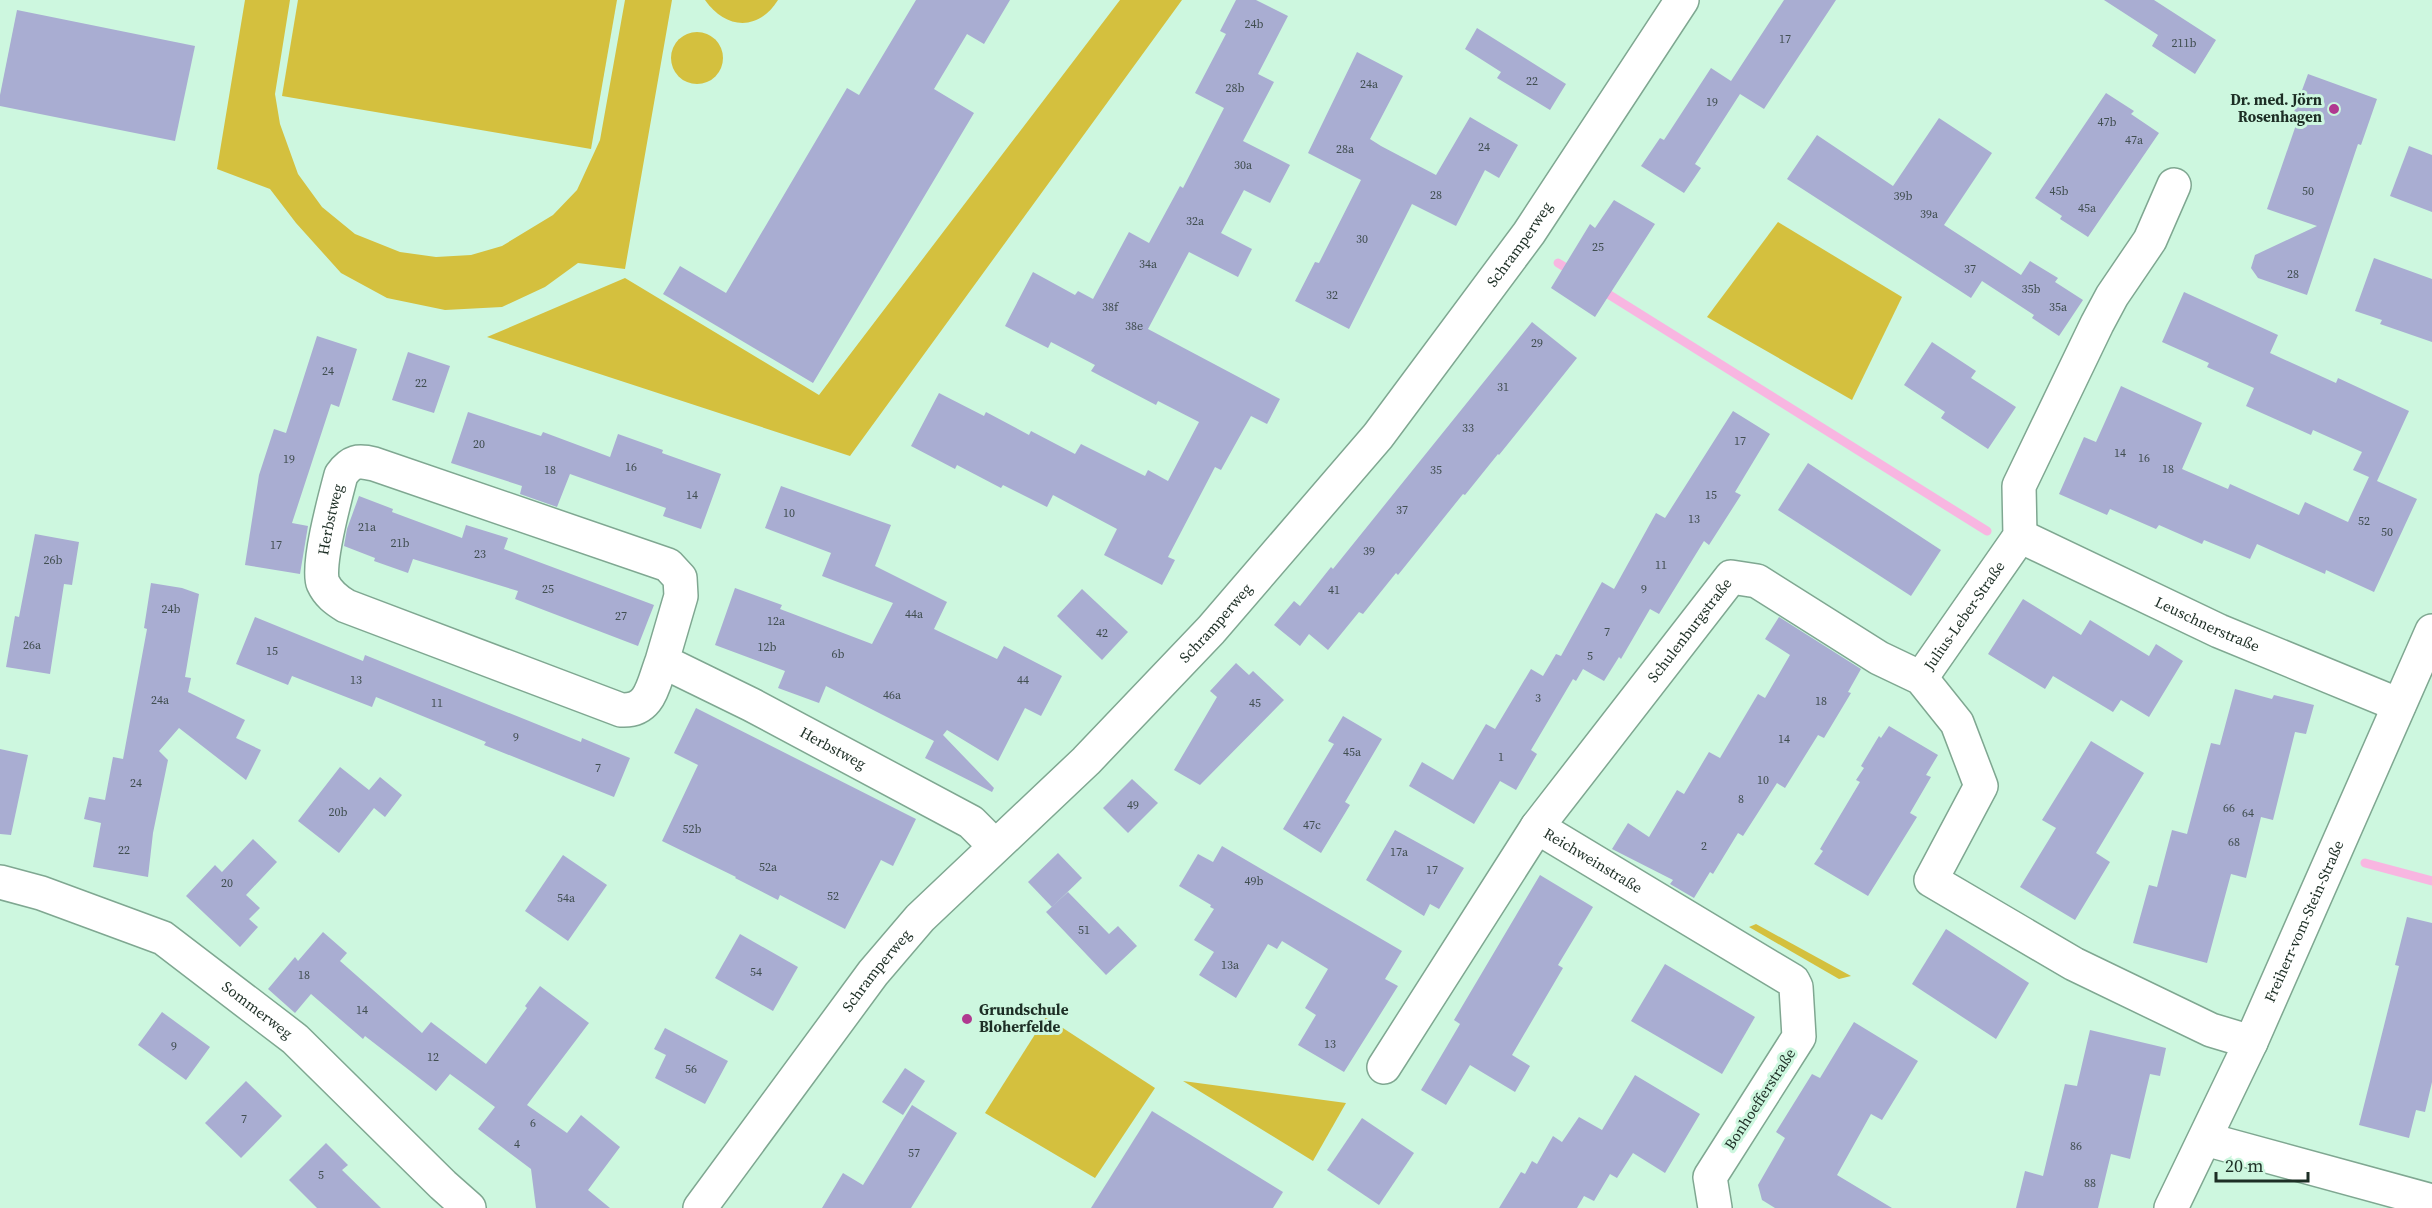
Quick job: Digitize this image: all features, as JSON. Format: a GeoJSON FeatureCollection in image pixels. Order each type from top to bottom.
{"type":"FeatureCollection","features":[{"type":"Feature","properties":{"kind":"street","name":"Schramperweg"},"geometry":{"type":"LineString","coordinates":[[700,1208],[873,973],[920,918],[1086,761],[1211,630],[1378,436],[1529,233],[1682,0]]}},
{"type":"Feature","properties":{"kind":"street"},"geometry":{"type":"LineString","coordinates":[[2020,536],[2019,486],[2097,324],[2112,296],[2150,240],[2174,185]]}},
{"type":"Feature","properties":{"kind":"street","name":"Herbstweg"},"geometry":{"type":"LineString","coordinates":[[360,461],[374,464],[668,565],[680,578],[681,596],[662,661],[650,694],[641,707],[631,711],[621,710],[346,606],[331,596],[322,581],[322,564],[341,475],[348,465],[360,461]]}},
{"type":"Feature","properties":{"kind":"street","name":"Julius-Leber-Straße"},"geometry":{"type":"LineString","coordinates":[[2020,536],[1922,678],[1957,723],[1980,786],[1931,880],[2074,964],[2211,1030],[2251,1042]]}},
{"type":"Feature","properties":{"kind":"street","name":"Leuschnerstraße"},"geometry":{"type":"LineString","coordinates":[[2020,536],[2219,631],[2399,705]]}},
{"type":"Feature","properties":{"kind":"street","name":"Schulenburgstraße"},"geometry":{"type":"LineString","coordinates":[[1537,827],[1731,577],[1757,581],[1879,658],[1922,678]]}},
{"type":"Feature","properties":{"kind":"street","name":"Freiherr-vom-Stein-Straße"},"geometry":{"type":"LineString","coordinates":[[2171,1208],[2251,1042],[2432,633]]}},
{"type":"Feature","properties":{"kind":"street","name":"Herbstweg"},"geometry":{"type":"LineString","coordinates":[[662,661],[752,705],[971,822],[995,846]]}},
{"type":"Feature","properties":{"kind":"street","name":"Reichweinstraße"},"geometry":{"type":"LineString","coordinates":[[1384,1067],[1537,827],[1793,981],[1797,987]]}},
{"type":"Feature","properties":{"kind":"street","name":"Sommerweg"},"geometry":{"type":"LineString","coordinates":[[0,882],[41,892],[163,938],[295,1039],[469,1208]]}},
{"type":"Feature","properties":{"kind":"street","name":"Bonhoefferstraße"},"geometry":{"type":"LineString","coordinates":[[1716,1208],[1710,1177],[1799,1037],[1797,987]]}},
{"type":"Feature","properties":{"kind":"street"},"geometry":{"type":"LineString","coordinates":[[2205,1139],[2432,1201]]}},
{"type":"Feature","properties":{"kind":"shaded area"},"geometry":{"type":"Polygon","coordinates":[[[245,0],[290,0],[275,94],[280,124],[298,174],[322,207],[355,234],[400,252],[436,257],[471,255],[502,246],[553,215],[577,190],[600,140],[625,0],[672,0],[625,269],[578,263],[545,287],[502,307],[445,310],[387,298],[341,273],[296,223],[270,189],[217,169],[245,0]]]}},
{"type":"Feature","properties":{"kind":"shaded area"},"geometry":{"type":"Polygon","coordinates":[[[298,0],[617,0],[591,149],[282,96],[298,0]]]}},
{"type":"Feature","properties":{"kind":"shaded area"},"geometry":{"type":"Polygon","coordinates":[[[705,0],[778,0],[761,18],[742,23],[722,17],[705,0]]]}},
{"type":"Feature","properties":{"kind":"shaded area"},"geometry":{"type":"Polygon","coordinates":[[[1120,0],[1182,0],[850,456],[487,337],[625,278],[819,395],[1120,0]]]}},
{"type":"Feature","properties":{"kind":"shaded area"},"geometry":{"type":"Polygon","coordinates":[[[692,32],[702,32],[716,39],[723,58],[716,77],[702,84],[692,84],[682,80],[675,73],[671,63],[671,53],[675,43],[682,36],[692,32]]]}},
{"type":"Feature","properties":{"kind":"shaded area"},"geometry":{"type":"Polygon","coordinates":[[[1778,222],[1902,297],[1852,400],[1707,317],[1778,222]]]}},
{"type":"Feature","properties":{"kind":"shaded area"},"geometry":{"type":"Polygon","coordinates":[[[1756,924],[1851,976],[1839,979],[1749,927],[1756,924]]]}},
{"type":"Feature","properties":{"kind":"shaded area"},"geometry":{"type":"Polygon","coordinates":[[[1046,1017],[1155,1088],[1095,1178],[985,1113],[1046,1017]]]}},
{"type":"Feature","properties":{"kind":"shaded area"},"geometry":{"type":"Polygon","coordinates":[[[1183,1081],[1346,1103],[1313,1161],[1183,1081]]]}},
{"type":"Feature","properties":{"kind":"building"},"geometry":{"type":"Polygon","coordinates":[[[916,0],[1010,0],[984,44],[967,34],[934,89],[974,113],[813,383],[663,294],[680,266],[726,293],[847,88],[859,95],[916,0]]]}},
{"type":"Feature","properties":{"kind":"building"},"geometry":{"type":"Polygon","coordinates":[[[1236,0],[1256,0],[1288,16],[1258,74],[1274,82],[1243,141],[1290,165],[1270,203],[1244,190],[1221,233],[1252,249],[1238,277],[1189,252],[1148,329],[1280,399],[1267,424],[1251,416],[1221,470],[1215,467],[1168,557],[1175,560],[1162,585],[1104,555],[1117,529],[1053,495],[1047,507],[1003,485],[1001,488],[957,465],[955,469],[911,446],[939,393],[984,416],[986,412],[1029,435],[1031,431],[1075,454],[1081,444],[1145,476],[1148,470],[1168,481],[1199,422],[1158,401],[1156,405],[1091,371],[1095,365],[1051,342],[1048,348],[1005,326],[1033,272],[1075,295],[1078,291],[1093,299],[1129,232],[1149,243],[1180,186],[1183,188],[1224,108],[1195,93],[1226,34],[1220,31],[1236,0]]]}},
{"type":"Feature","properties":{"kind":"building"},"geometry":{"type":"Polygon","coordinates":[[[1784,0],[1836,0],[1764,109],[1740,94],[1695,164],[1701,168],[1684,193],[1641,166],[1660,138],[1664,140],[1711,68],[1731,81],[1784,0]]]}},
{"type":"Feature","properties":{"kind":"building"},"geometry":{"type":"Polygon","coordinates":[[[2104,0],[2154,0],[2216,40],[2195,74],[2152,46],[2158,35],[2104,0]]]}},
{"type":"Feature","properties":{"kind":"building"},"geometry":{"type":"Polygon","coordinates":[[[17,10],[195,46],[175,141],[0,106],[0,95],[17,10]]]}},
{"type":"Feature","properties":{"kind":"building"},"geometry":{"type":"Polygon","coordinates":[[[1477,28],[1566,84],[1550,110],[1497,78],[1501,72],[1465,49],[1477,28]]]}},
{"type":"Feature","properties":{"kind":"building"},"geometry":{"type":"Polygon","coordinates":[[[1357,52],[1403,76],[1370,139],[1381,146],[1436,175],[1470,117],[1518,145],[1499,178],[1485,170],[1456,226],[1412,204],[1349,329],[1295,301],[1315,262],[1319,263],[1361,180],[1308,153],[1357,52]]]}},
{"type":"Feature","properties":{"kind":"building"},"geometry":{"type":"Polygon","coordinates":[[[2308,74],[2377,99],[2361,145],[2358,144],[2307,295],[2258,278],[2251,268],[2255,255],[2317,226],[2267,209],[2297,122],[2291,120],[2308,74]]]}},
{"type":"Feature","properties":{"kind":"building"},"geometry":{"type":"Polygon","coordinates":[[[2106,93],[2134,111],[2131,114],[2159,133],[2088,237],[2060,219],[2062,216],[2035,198],[2106,93]]]}},
{"type":"Feature","properties":{"kind":"building"},"geometry":{"type":"Polygon","coordinates":[[[1939,118],[1992,153],[1944,225],[2021,275],[2030,261],[2058,278],[2055,282],[2083,300],[2059,336],[2032,318],[2034,315],[1982,281],[1971,298],[1787,179],[1817,135],[1893,186],[1939,118]]]}},
{"type":"Feature","properties":{"kind":"building"},"geometry":{"type":"Polygon","coordinates":[[[2409,146],[2432,155],[2432,212],[2390,196],[2409,146]]]}},
{"type":"Feature","properties":{"kind":"building"},"geometry":{"type":"Polygon","coordinates":[[[1614,200],[1655,224],[1595,317],[1551,288],[1590,224],[1595,228],[1614,200]]]}},
{"type":"Feature","properties":{"kind":"building"},"geometry":{"type":"Polygon","coordinates":[[[2374,258],[2432,279],[2432,342],[2380,324],[2382,320],[2355,311],[2374,258]]]}},
{"type":"Feature","properties":{"kind":"building"},"geometry":{"type":"Polygon","coordinates":[[[2184,292],[2278,335],[2270,353],[2336,383],[2338,378],[2409,411],[2377,481],[2417,499],[2374,592],[2326,570],[2325,574],[2257,544],[2250,559],[2204,540],[2202,544],[2159,525],[2156,529],[2110,509],[2107,515],[2059,494],[2084,437],[2096,442],[2121,386],[2202,423],[2182,469],[2228,489],[2230,484],[2299,515],[2305,502],[2348,522],[2369,477],[2353,470],[2362,452],[2313,430],[2311,435],[2246,406],[2254,388],[2207,367],[2209,363],[2162,342],[2184,292]]]}},
{"type":"Feature","properties":{"kind":"building"},"geometry":{"type":"Polygon","coordinates":[[[1532,322],[1577,358],[1499,455],[1465,495],[1463,494],[1398,575],[1396,573],[1363,614],[1359,612],[1328,650],[1309,634],[1300,646],[1274,625],[1294,601],[1300,606],[1331,567],[1333,569],[1532,322]]]}},
{"type":"Feature","properties":{"kind":"building"},"geometry":{"type":"Polygon","coordinates":[[[317,336],[357,349],[339,407],[331,404],[292,523],[308,526],[300,574],[245,565],[259,475],[274,429],[286,433],[317,336]]]}},
{"type":"Feature","properties":{"kind":"building"},"geometry":{"type":"Polygon","coordinates":[[[1932,342],[1976,371],[1971,378],[2016,407],[1988,449],[1941,418],[1945,412],[1904,385],[1932,342]]]}},
{"type":"Feature","properties":{"kind":"building"},"geometry":{"type":"Polygon","coordinates":[[[408,352],[450,366],[434,413],[392,400],[408,352]]]}},
{"type":"Feature","properties":{"kind":"building"},"geometry":{"type":"Polygon","coordinates":[[[1733,411],[1770,434],[1735,492],[1741,495],[1709,545],[1704,541],[1659,614],[1650,609],[1621,659],[1619,657],[1604,681],[1583,669],[1576,681],[1573,679],[1531,750],[1537,754],[1516,790],[1500,781],[1474,824],[1409,786],[1422,762],[1453,780],[1486,724],[1495,729],[1531,669],[1543,676],[1556,654],[1561,656],[1602,582],[1614,589],[1656,513],[1665,518],[1733,411]]]}},
{"type":"Feature","properties":{"kind":"building"},"geometry":{"type":"Polygon","coordinates":[[[468,412],[541,436],[543,432],[610,457],[618,434],[721,474],[701,529],[663,516],[666,508],[570,474],[557,507],[520,494],[522,486],[451,463],[468,412]]]}},
{"type":"Feature","properties":{"kind":"building"},"geometry":{"type":"Polygon","coordinates":[[[1808,463],[1941,550],[1911,596],[1778,510],[1808,463]]]}},
{"type":"Feature","properties":{"kind":"building"},"geometry":{"type":"Polygon","coordinates":[[[781,486],[891,525],[875,566],[947,602],[934,629],[997,659],[1004,646],[1062,676],[1041,716],[1025,708],[998,761],[947,730],[943,735],[994,788],[992,792],[925,758],[934,741],[826,686],[819,703],[778,688],[785,671],[715,645],[735,588],[782,605],[780,609],[872,644],[893,603],[822,576],[831,553],[765,528],[781,486]]]}},
{"type":"Feature","properties":{"kind":"building"},"geometry":{"type":"Polygon","coordinates":[[[359,496],[393,509],[392,512],[462,538],[466,525],[508,538],[504,549],[654,605],[638,646],[515,599],[518,591],[413,559],[408,573],[374,561],[375,558],[344,546],[347,529],[359,496]]]}},
{"type":"Feature","properties":{"kind":"building"},"geometry":{"type":"Polygon","coordinates":[[[35,534],[79,542],[72,585],[64,584],[50,674],[6,667],[15,616],[19,617],[35,534]]]}},
{"type":"Feature","properties":{"kind":"building"},"geometry":{"type":"Polygon","coordinates":[[[151,583],[182,588],[199,594],[185,677],[191,678],[188,692],[245,720],[236,738],[261,750],[246,780],[179,728],[159,751],[168,760],[153,833],[148,877],[93,867],[101,823],[84,819],[89,797],[105,800],[113,757],[123,759],[147,629],[144,628],[151,583]]]}},
{"type":"Feature","properties":{"kind":"building"},"geometry":{"type":"Polygon","coordinates":[[[1082,589],[1128,632],[1102,660],[1057,616],[1082,589]]]}},
{"type":"Feature","properties":{"kind":"building"},"geometry":{"type":"Polygon","coordinates":[[[2023,599],[2081,635],[2090,620],[2149,656],[2156,644],[2183,661],[2149,717],[2121,700],[2113,712],[2053,676],[2045,689],[1988,654],[2023,599]]]}},
{"type":"Feature","properties":{"kind":"building"},"geometry":{"type":"Polygon","coordinates":[[[255,617],[363,661],[365,655],[581,742],[582,738],[630,758],[614,797],[484,745],[486,742],[376,697],[372,707],[292,676],[288,685],[236,664],[255,617]]]}},
{"type":"Feature","properties":{"kind":"building"},"geometry":{"type":"Polygon","coordinates":[[[1779,617],[1861,669],[1848,692],[1851,693],[1824,738],[1818,735],[1785,788],[1777,783],[1743,836],[1738,833],[1713,874],[1710,872],[1694,898],[1670,884],[1673,880],[1612,849],[1628,823],[1649,837],[1677,790],[1684,794],[1709,752],[1720,758],[1758,694],[1765,698],[1790,655],[1765,639],[1779,617]]]}},
{"type":"Feature","properties":{"kind":"building"},"geometry":{"type":"Polygon","coordinates":[[[1236,663],[1249,675],[1253,671],[1284,700],[1200,785],[1174,770],[1217,697],[1210,691],[1236,663]]]}},
{"type":"Feature","properties":{"kind":"building"},"geometry":{"type":"Polygon","coordinates":[[[2235,689],[2272,699],[2274,695],[2314,705],[2306,734],[2295,732],[2273,820],[2261,817],[2246,878],[2231,874],[2207,963],[2133,943],[2149,885],[2157,887],[2172,830],[2187,834],[2211,743],[2220,745],[2235,689]]]}},
{"type":"Feature","properties":{"kind":"building"},"geometry":{"type":"Polygon","coordinates":[[[696,708],[916,819],[893,866],[881,860],[845,929],[780,895],[778,900],[662,841],[698,765],[674,753],[696,708]]]}},
{"type":"Feature","properties":{"kind":"building"},"geometry":{"type":"Polygon","coordinates":[[[1343,716],[1382,739],[1345,802],[1350,805],[1321,853],[1283,829],[1334,744],[1328,741],[1343,716]]]}},
{"type":"Feature","properties":{"kind":"building"},"geometry":{"type":"Polygon","coordinates":[[[1889,726],[1938,755],[1926,775],[1931,777],[1910,813],[1917,817],[1868,896],[1814,864],[1823,851],[1820,849],[1860,782],[1856,780],[1864,768],[1861,766],[1879,736],[1881,738],[1889,726]]]}},
{"type":"Feature","properties":{"kind":"building"},"geometry":{"type":"Polygon","coordinates":[[[2091,741],[2144,773],[2096,853],[2110,862],[2075,920],[2020,887],[2056,828],[2042,820],[2091,741]]]}},
{"type":"Feature","properties":{"kind":"building"},"geometry":{"type":"Polygon","coordinates":[[[0,749],[28,755],[11,835],[0,834],[0,749]]]}},
{"type":"Feature","properties":{"kind":"building"},"geometry":{"type":"Polygon","coordinates":[[[340,767],[369,790],[380,777],[402,795],[385,817],[374,808],[339,853],[298,821],[340,767]]]}},
{"type":"Feature","properties":{"kind":"building"},"geometry":{"type":"Polygon","coordinates":[[[1132,779],[1158,803],[1128,833],[1103,808],[1132,779]]]}},
{"type":"Feature","properties":{"kind":"building"},"geometry":{"type":"Polygon","coordinates":[[[1395,830],[1464,868],[1439,909],[1430,904],[1424,916],[1366,880],[1395,830]]]}},
{"type":"Feature","properties":{"kind":"building"},"geometry":{"type":"Polygon","coordinates":[[[253,839],[277,862],[246,895],[260,908],[249,919],[258,927],[240,947],[186,896],[215,865],[222,872],[253,839]]]}},
{"type":"Feature","properties":{"kind":"building"},"geometry":{"type":"Polygon","coordinates":[[[1222,846],[1402,951],[1385,979],[1398,986],[1344,1072],[1298,1045],[1316,1015],[1305,1008],[1328,969],[1282,941],[1277,949],[1268,944],[1236,998],[1199,975],[1214,952],[1194,940],[1214,909],[1179,886],[1198,854],[1213,862],[1222,846]]]}},
{"type":"Feature","properties":{"kind":"building"},"geometry":{"type":"Polygon","coordinates":[[[1058,853],[1082,878],[1052,907],[1028,882],[1058,853]]]}},
{"type":"Feature","properties":{"kind":"building"},"geometry":{"type":"Polygon","coordinates":[[[563,855],[607,885],[568,941],[525,911],[563,855]]]}},
{"type":"Feature","properties":{"kind":"building"},"geometry":{"type":"Polygon","coordinates":[[[1540,875],[1593,907],[1558,965],[1563,968],[1512,1055],[1530,1066],[1515,1092],[1470,1065],[1446,1105],[1421,1090],[1460,1024],[1454,1020],[1540,875]]]}},
{"type":"Feature","properties":{"kind":"building"},"geometry":{"type":"Polygon","coordinates":[[[1068,892],[1109,934],[1118,926],[1137,946],[1106,975],[1046,912],[1068,892]]]}},
{"type":"Feature","properties":{"kind":"building"},"geometry":{"type":"Polygon","coordinates":[[[2407,917],[2432,923],[2432,1082],[2425,1112],[2416,1110],[2409,1138],[2359,1125],[2399,966],[2395,965],[2407,917]]]}},
{"type":"Feature","properties":{"kind":"building"},"geometry":{"type":"Polygon","coordinates":[[[1946,929],[2029,983],[1996,1039],[1912,984],[1946,929]]]}},
{"type":"Feature","properties":{"kind":"building"},"geometry":{"type":"Polygon","coordinates":[[[323,932],[347,953],[340,961],[422,1033],[431,1022],[486,1064],[527,1008],[525,1006],[540,986],[589,1023],[527,1105],[567,1133],[581,1115],[620,1147],[588,1190],[610,1208],[536,1208],[531,1169],[478,1129],[495,1107],[450,1074],[436,1091],[365,1036],[363,1039],[311,994],[295,1013],[268,989],[295,957],[298,961],[323,932]]]}},
{"type":"Feature","properties":{"kind":"building"},"geometry":{"type":"Polygon","coordinates":[[[740,934],[798,967],[773,1011],[715,978],[740,934]]]}},
{"type":"Feature","properties":{"kind":"building"},"geometry":{"type":"Polygon","coordinates":[[[1665,964],[1755,1017],[1722,1074],[1631,1021],[1665,964]]]}},
{"type":"Feature","properties":{"kind":"building"},"geometry":{"type":"Polygon","coordinates":[[[162,1012],[210,1047],[186,1080],[138,1045],[162,1012]]]}},
{"type":"Feature","properties":{"kind":"building"},"geometry":{"type":"Polygon","coordinates":[[[1854,1022],[1918,1061],[1882,1120],[1871,1114],[1837,1175],[1892,1208],[1775,1208],[1762,1200],[1758,1185],[1785,1138],[1776,1132],[1812,1074],[1820,1078],[1854,1022]]]}},
{"type":"Feature","properties":{"kind":"building"},"geometry":{"type":"Polygon","coordinates":[[[665,1028],[728,1061],[705,1104],[655,1078],[666,1055],[654,1049],[665,1028]]]}},
{"type":"Feature","properties":{"kind":"building"},"geometry":{"type":"Polygon","coordinates":[[[2090,1030],[2166,1048],[2160,1076],[2150,1074],[2130,1159],[2111,1154],[2098,1208],[2016,1208],[2025,1171],[2043,1176],[2065,1084],[2077,1086],[2090,1030]]]}},
{"type":"Feature","properties":{"kind":"building"},"geometry":{"type":"Polygon","coordinates":[[[905,1068],[925,1081],[903,1115],[882,1102],[905,1068]]]}},
{"type":"Feature","properties":{"kind":"building"},"geometry":{"type":"Polygon","coordinates":[[[1635,1075],[1700,1114],[1665,1173],[1633,1153],[1617,1178],[1610,1174],[1594,1201],[1584,1196],[1577,1208],[1499,1208],[1521,1172],[1525,1174],[1532,1161],[1537,1164],[1553,1136],[1562,1142],[1579,1117],[1602,1130],[1635,1075]]]}},
{"type":"Feature","properties":{"kind":"building"},"geometry":{"type":"Polygon","coordinates":[[[246,1081],[282,1116],[241,1158],[205,1123],[246,1081]]]}},
{"type":"Feature","properties":{"kind":"building"},"geometry":{"type":"Polygon","coordinates":[[[912,1105],[957,1133],[911,1208],[822,1208],[843,1173],[863,1185],[912,1105]]]}},
{"type":"Feature","properties":{"kind":"building"},"geometry":{"type":"Polygon","coordinates":[[[1152,1111],[1283,1192],[1273,1208],[1091,1208],[1152,1111]]]}},
{"type":"Feature","properties":{"kind":"building"},"geometry":{"type":"Polygon","coordinates":[[[1362,1118],[1414,1153],[1379,1205],[1327,1170],[1362,1118]]]}},
{"type":"Feature","properties":{"kind":"building"},"geometry":{"type":"Polygon","coordinates":[[[326,1143],[348,1165],[342,1170],[381,1208],[317,1208],[289,1180],[326,1143]]]}},
{"type":"Feature","properties":{"kind":"waterway"},"geometry":{"type":"LineString","coordinates":[[1558,263],[1573,272]]}},
{"type":"Feature","properties":{"kind":"waterway"},"geometry":{"type":"LineString","coordinates":[[1600,289],[1987,531]]}},
{"type":"Feature","properties":{"kind":"waterway"},"geometry":{"type":"LineString","coordinates":[[2365,863],[2432,881]]}},
{"type":"Feature","properties":{"kind":"place","name":"Dr. med. Jörn Rosenhagen"},"geometry":{"type":"Point","coordinates":[2334,109]}},
{"type":"Feature","properties":{"kind":"place","name":"Grundschule Bloherfelde"},"geometry":{"type":"Point","coordinates":[967,1019]}}]}
